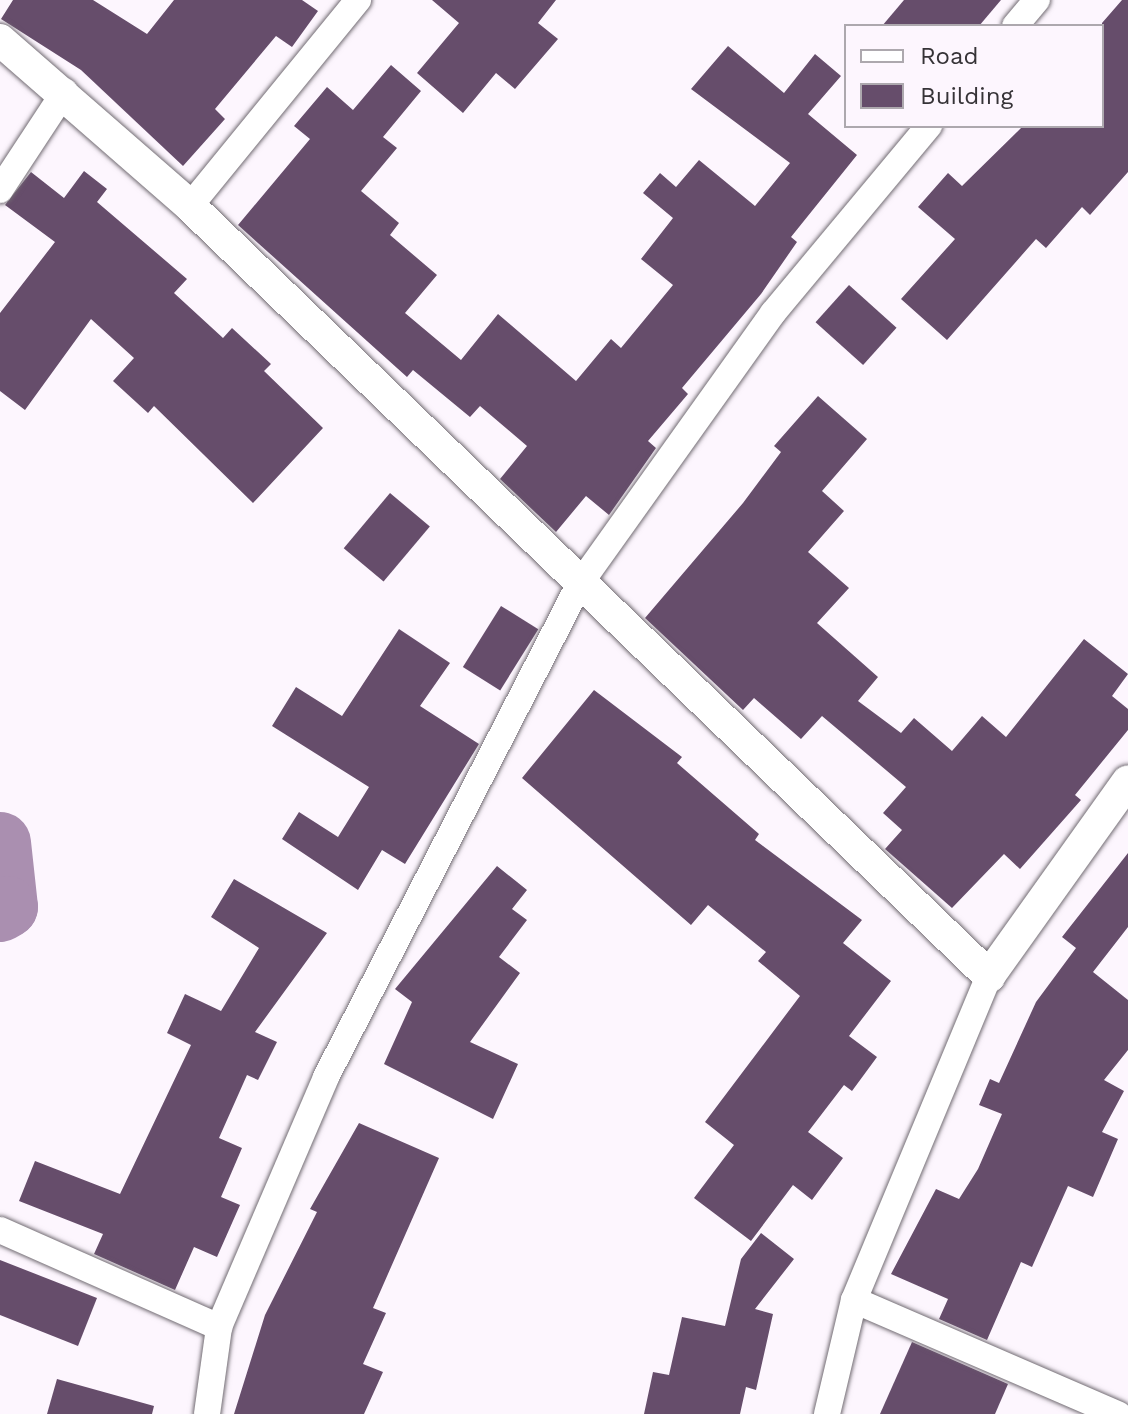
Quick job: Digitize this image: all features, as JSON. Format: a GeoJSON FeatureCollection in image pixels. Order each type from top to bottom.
{"type":"FeatureCollection","features":[{"type":"Feature","properties":{"kind":"street"},"geometry":{"type":"LineString","coordinates":[[190,206],[358,0]]}},
{"type":"Feature","properties":{"kind":"street"},"geometry":{"type":"LineString","coordinates":[[1017,24],[1037,0]]}},
{"type":"Feature","properties":{"kind":"street"},"geometry":{"type":"LineString","coordinates":[[0,40],[65,91],[190,206],[579,585],[989,976]]}},
{"type":"Feature","properties":{"kind":"street"},"geometry":{"type":"LineString","coordinates":[[0,190],[65,91]]}},
{"type":"Feature","properties":{"kind":"street"},"geometry":{"type":"LineString","coordinates":[[207,1414],[219,1327],[326,1077],[579,585],[773,313],[927,128]]}},
{"type":"Feature","properties":{"kind":"street"},"geometry":{"type":"LineString","coordinates":[[827,1414],[854,1300],[989,976],[1128,781]]}},
{"type":"Feature","properties":{"kind":"street"},"geometry":{"type":"LineString","coordinates":[[0,1230],[219,1327]]}},
{"type":"Feature","properties":{"kind":"street"},"geometry":{"type":"LineString","coordinates":[[854,1300],[1118,1414]]}},
{"type":"Feature","properties":{"kind":"building"},"geometry":{"type":"Polygon","coordinates":[[[13,0],[93,0],[147,34],[174,0],[302,0],[318,11],[292,47],[276,36],[215,109],[225,119],[183,166],[81,70],[1,19],[13,0]]]}},
{"type":"Feature","properties":{"kind":"building"},"geometry":{"type":"Polygon","coordinates":[[[432,0],[556,0],[538,23],[558,39],[515,89],[496,73],[463,113],[417,73],[459,23],[432,0]]]}},
{"type":"Feature","properties":{"kind":"building"},"geometry":{"type":"Polygon","coordinates":[[[904,0],[1001,0],[981,24],[884,24],[904,0]]]}},
{"type":"Feature","properties":{"kind":"building"},"geometry":{"type":"Polygon","coordinates":[[[1122,0],[1128,0],[1128,172],[1090,215],[1082,207],[1046,248],[1036,239],[947,340],[901,299],[955,239],[918,207],[948,173],[962,186],[1021,128],[1104,128],[1102,23],[1122,0]]]}},
{"type":"Feature","properties":{"kind":"building"},"geometry":{"type":"Polygon","coordinates":[[[728,46],[784,93],[815,54],[841,76],[808,114],[857,155],[791,237],[797,242],[761,294],[682,388],[688,394],[648,441],[656,448],[609,515],[586,496],[556,532],[500,479],[527,446],[480,406],[470,417],[413,370],[407,377],[238,225],[310,139],[294,126],[327,87],[353,110],[391,65],[421,91],[383,137],[397,148],[361,191],[399,223],[390,235],[437,275],[405,313],[461,360],[498,314],[576,381],[611,339],[621,348],[673,285],[641,259],[673,218],[643,193],[660,173],[676,187],[699,160],[755,206],[790,163],[691,89],[728,46]]]}},
{"type":"Feature","properties":{"kind":"building"},"geometry":{"type":"Polygon","coordinates":[[[84,171],[107,189],[97,202],[187,279],[174,293],[223,338],[232,328],[271,364],[264,371],[323,428],[253,503],[154,406],[148,413],[113,381],[134,358],[91,319],[25,410],[0,391],[0,313],[55,242],[5,205],[31,172],[64,198],[84,171]]]}},
{"type":"Feature","properties":{"kind":"building"},"geometry":{"type":"Polygon","coordinates":[[[849,285],[897,328],[863,365],[816,322],[849,285]]]}},
{"type":"Feature","properties":{"kind":"building"},"geometry":{"type":"Polygon","coordinates":[[[818,396],[867,439],[822,491],[844,511],[808,552],[849,588],[817,623],[878,677],[858,701],[901,733],[914,718],[952,751],[982,716],[1006,737],[1084,639],[1128,674],[1112,696],[1128,709],[1128,730],[1075,795],[1081,800],[1020,869],[1004,854],[952,908],[885,849],[902,830],[883,813],[906,787],[822,716],[801,739],[754,698],[743,710],[645,618],[743,503],[781,452],[774,446],[818,396]]]}},
{"type":"Feature","properties":{"kind":"building"},"geometry":{"type":"Polygon","coordinates":[[[390,493],[430,526],[384,582],[344,548],[390,493]]]}},
{"type":"Feature","properties":{"kind":"building"},"geometry":{"type":"Polygon","coordinates":[[[501,606],[538,629],[500,690],[463,667],[501,606]]]}},
{"type":"Feature","properties":{"kind":"building"},"geometry":{"type":"Polygon","coordinates":[[[399,629],[450,663],[420,706],[479,744],[405,864],[382,850],[358,890],[282,839],[299,812],[338,837],[369,787],[272,726],[296,687],[342,716],[399,629]]]}},
{"type":"Feature","properties":{"kind":"building"},"geometry":{"type":"Polygon","coordinates":[[[594,690],[682,757],[677,763],[759,834],[755,840],[862,920],[843,943],[891,981],[849,1036],[877,1057],[852,1091],[844,1085],[808,1132],[843,1158],[812,1200],[793,1185],[751,1241],[694,1198],[734,1145],[705,1122],[800,996],[758,961],[766,952],[708,905],[691,925],[522,778],[594,690]]]}},
{"type":"Feature","properties":{"kind":"building"},"geometry":{"type":"Polygon","coordinates":[[[1128,853],[1128,927],[1093,972],[1128,1000],[1128,1050],[1104,1080],[1124,1091],[1102,1132],[1118,1139],[1093,1197],[1068,1186],[1032,1267],[1021,1262],[987,1340],[939,1319],[948,1299],[891,1274],[936,1189],[959,1199],[978,1169],[1002,1114],[979,1105],[990,1079],[999,1083],[1036,1002],[1076,948],[1062,937],[1128,853]]]}},
{"type":"Feature","properties":{"kind":"building"},"geometry":{"type":"Polygon","coordinates":[[[497,866],[527,890],[512,909],[527,920],[499,957],[520,973],[470,1042],[518,1064],[493,1119],[384,1064],[412,1002],[395,989],[497,866]]]}},
{"type":"Feature","properties":{"kind":"building"},"geometry":{"type":"Polygon","coordinates":[[[234,879],[327,933],[255,1032],[277,1042],[258,1080],[247,1075],[219,1138],[242,1148],[221,1197],[240,1205],[217,1257],[194,1247],[175,1290],[94,1254],[103,1234],[19,1201],[35,1161],[120,1194],[191,1045],[167,1033],[185,994],[221,1011],[259,948],[211,917],[234,879]]]}},
{"type":"Feature","properties":{"kind":"building"},"geometry":{"type":"Polygon","coordinates":[[[359,1123],[439,1158],[373,1308],[386,1313],[363,1364],[383,1372],[364,1414],[234,1414],[265,1315],[317,1212],[310,1209],[359,1123]]]}},
{"type":"Feature","properties":{"kind":"building"},"geometry":{"type":"Polygon","coordinates":[[[761,1233],[794,1259],[755,1309],[773,1314],[756,1390],[746,1387],[740,1414],[644,1414],[653,1372],[669,1375],[682,1317],[725,1326],[741,1259],[761,1233]]]}},
{"type":"Feature","properties":{"kind":"building"},"geometry":{"type":"Polygon","coordinates":[[[0,1260],[97,1298],[78,1346],[0,1315],[0,1260]]]}},
{"type":"Feature","properties":{"kind":"building"},"geometry":{"type":"Polygon","coordinates":[[[912,1342],[1008,1384],[995,1414],[880,1414],[912,1342]]]}},
{"type":"Feature","properties":{"kind":"building"},"geometry":{"type":"Polygon","coordinates":[[[57,1379],[154,1406],[152,1414],[47,1414],[57,1379]]]}},
{"type":"Feature","properties":{"kind":"waterway"},"geometry":{"type":"LineString","coordinates":[[0,843],[7,907],[0,911]]}}]}
